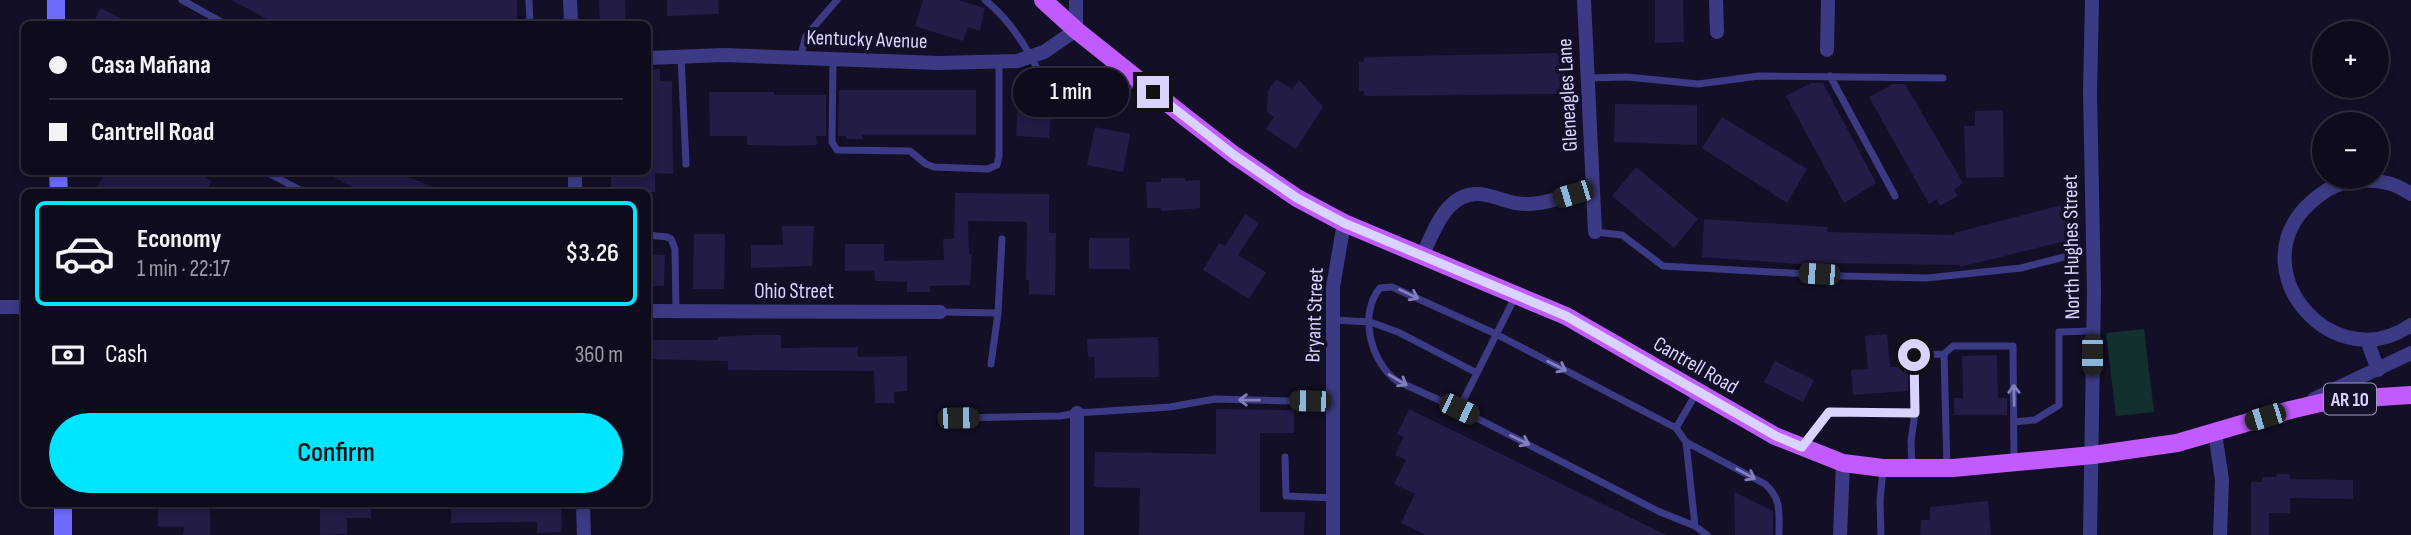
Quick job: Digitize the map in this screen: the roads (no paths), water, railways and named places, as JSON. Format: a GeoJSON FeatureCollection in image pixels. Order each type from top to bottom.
{"type":"FeatureCollection","features":[{"type":"Feature","properties":{"kind":"main road"},"geometry":{"type":"LineString","coordinates":[[56,0],[56,21]]}},
{"type":"Feature","properties":{"kind":"main road","name":"Cantrell Road"},"geometry":{"type":"LineString","coordinates":[[1044,0],[1076,30],[1138,79],[1268,179],[1297,198],[1344,223],[1587,327],[1776,436],[1843,463],[1884,468],[1947,468],[2148,449],[2333,400],[2411,395]]}},
{"type":"Feature","properties":{"kind":"main road"},"geometry":{"type":"LineString","coordinates":[[63,507],[63,535]]}},
{"type":"Feature","properties":{"kind":"street"},"geometry":{"type":"LineString","coordinates":[[570,0],[571,21]]}},
{"type":"Feature","properties":{"kind":"street"},"geometry":{"type":"LineString","coordinates":[[1076,0],[1076,30]]}},
{"type":"Feature","properties":{"kind":"street","name":"Gleneagles Lane"},"geometry":{"type":"LineString","coordinates":[[1584,0],[1595,232]]}},
{"type":"Feature","properties":{"kind":"street"},"geometry":{"type":"LineString","coordinates":[[1716,0],[1717,32]]}},
{"type":"Feature","properties":{"kind":"street"},"geometry":{"type":"LineString","coordinates":[[1827,50],[1828,0]]}},
{"type":"Feature","properties":{"kind":"street","name":"North Hughes Street"},"geometry":{"type":"LineString","coordinates":[[2090,535],[2094,291],[2090,93],[2092,0]]}},
{"type":"Feature","properties":{"kind":"street","name":"Kentucky Avenue"},"geometry":{"type":"LineString","coordinates":[[651,58],[724,55],[834,60],[999,62],[1032,58],[1076,30]]}},
{"type":"Feature","properties":{"kind":"street"},"geometry":{"type":"LineString","coordinates":[[2411,194],[2387,182],[2362,180],[2337,184],[2315,197],[2298,215],[2288,237],[2285,262],[2290,287],[2302,309],[2320,326],[2342,337],[2367,340],[2386,337],[2411,325]]}},
{"type":"Feature","properties":{"kind":"street"},"geometry":{"type":"LineString","coordinates":[[1422,256],[1441,216],[1450,205],[1461,198],[1473,194],[1485,195],[1511,203],[1529,204],[1592,188]]}},
{"type":"Feature","properties":{"kind":"street","name":"Bryant Street"},"geometry":{"type":"LineString","coordinates":[[1333,535],[1333,320],[1335,268],[1344,223]]}},
{"type":"Feature","properties":{"kind":"street"},"geometry":{"type":"LineString","coordinates":[[0,307],[21,307]]}},
{"type":"Feature","properties":{"kind":"street","name":"Ohio Street"},"geometry":{"type":"LineString","coordinates":[[651,311],[940,312]]}},
{"type":"Feature","properties":{"kind":"street"},"geometry":{"type":"LineString","coordinates":[[2367,340],[2378,370]]}},
{"type":"Feature","properties":{"kind":"street"},"geometry":{"type":"LineString","coordinates":[[2290,410],[2411,354]]}},
{"type":"Feature","properties":{"kind":"street"},"geometry":{"type":"LineString","coordinates":[[1077,413],[1077,535]]}},
{"type":"Feature","properties":{"kind":"street"},"geometry":{"type":"LineString","coordinates":[[2215,433],[2222,480],[2220,535]]}},
{"type":"Feature","properties":{"kind":"street"},"geometry":{"type":"LineString","coordinates":[[1840,535],[1843,463]]}},
{"type":"Feature","properties":{"kind":"street"},"geometry":{"type":"LineString","coordinates":[[583,507],[584,535]]}},
{"type":"Feature","properties":{"kind":"lane"},"geometry":{"type":"LineString","coordinates":[[182,0],[220,21]]}},
{"type":"Feature","properties":{"kind":"lane"},"geometry":{"type":"LineString","coordinates":[[529,0],[530,21]]}},
{"type":"Feature","properties":{"kind":"lane"},"geometry":{"type":"LineString","coordinates":[[800,58],[806,36],[837,0]]}},
{"type":"Feature","properties":{"kind":"lane"},"geometry":{"type":"LineString","coordinates":[[985,0],[1013,28],[1044,79],[1047,90],[1079,91],[1100,103],[1110,104],[1138,79]]}},
{"type":"Feature","properties":{"kind":"lane"},"geometry":{"type":"LineString","coordinates":[[681,57],[686,164]]}},
{"type":"Feature","properties":{"kind":"lane"},"geometry":{"type":"LineString","coordinates":[[834,60],[832,142],[837,150],[910,151],[934,167],[988,169],[997,165],[999,156],[999,62]]}},
{"type":"Feature","properties":{"kind":"lane"},"geometry":{"type":"LineString","coordinates":[[1587,78],[1627,77],[1698,84],[1759,76],[1942,78]]}},
{"type":"Feature","properties":{"kind":"lane"},"geometry":{"type":"LineString","coordinates":[[1830,76],[1895,196]]}},
{"type":"Feature","properties":{"kind":"lane"},"geometry":{"type":"LineString","coordinates":[[272,175],[298,189]]}},
{"type":"Feature","properties":{"kind":"lane"},"geometry":{"type":"LineString","coordinates":[[1595,232],[1622,235],[1663,266],[1844,276],[1927,278],[2021,268],[2072,255]]}},
{"type":"Feature","properties":{"kind":"lane"},"geometry":{"type":"LineString","coordinates":[[651,236],[667,237],[674,246],[677,311]]}},
{"type":"Feature","properties":{"kind":"lane"},"geometry":{"type":"LineString","coordinates":[[991,364],[998,313],[1002,239]]}},
{"type":"Feature","properties":{"kind":"lane"},"geometry":{"type":"LineString","coordinates":[[1707,535],[1695,526],[1660,512],[1388,375],[1377,359],[1370,323],[1373,296],[1380,288],[1392,287],[1496,334],[1676,428],[1686,442],[1765,484],[1776,494],[1779,535]]}},
{"type":"Feature","properties":{"kind":"lane"},"geometry":{"type":"LineString","coordinates":[[1459,409],[1516,295]]}},
{"type":"Feature","properties":{"kind":"lane"},"geometry":{"type":"LineString","coordinates":[[940,312],[998,313]]}},
{"type":"Feature","properties":{"kind":"lane"},"geometry":{"type":"LineString","coordinates":[[1333,320],[1370,323],[1398,332],[1477,373]]}},
{"type":"Feature","properties":{"kind":"lane"},"geometry":{"type":"LineString","coordinates":[[2014,422],[2035,420],[2059,405],[2059,332],[2092,331]]}},
{"type":"Feature","properties":{"kind":"lane"},"geometry":{"type":"LineString","coordinates":[[1912,468],[1914,355],[1944,354],[1953,346],[2013,346],[2014,463]]}},
{"type":"Feature","properties":{"kind":"lane"},"geometry":{"type":"LineString","coordinates":[[1944,354],[1947,468]]}},
{"type":"Feature","properties":{"kind":"lane"},"geometry":{"type":"LineString","coordinates":[[1676,428],[1697,392]]}},
{"type":"Feature","properties":{"kind":"lane"},"geometry":{"type":"LineString","coordinates":[[958,418],[1060,416],[1170,408],[1215,399],[1333,401]]}},
{"type":"Feature","properties":{"kind":"lane"},"geometry":{"type":"LineString","coordinates":[[1802,447],[1829,412],[1915,413]]}},
{"type":"Feature","properties":{"kind":"lane"},"geometry":{"type":"LineString","coordinates":[[1686,442],[1695,526]]}},
{"type":"Feature","properties":{"kind":"lane"},"geometry":{"type":"LineString","coordinates":[[1285,457],[1286,496],[1333,498]]}},
{"type":"Feature","properties":{"kind":"lane"},"geometry":{"type":"LineString","coordinates":[[1881,535],[1880,501],[1884,468]]}}]}
